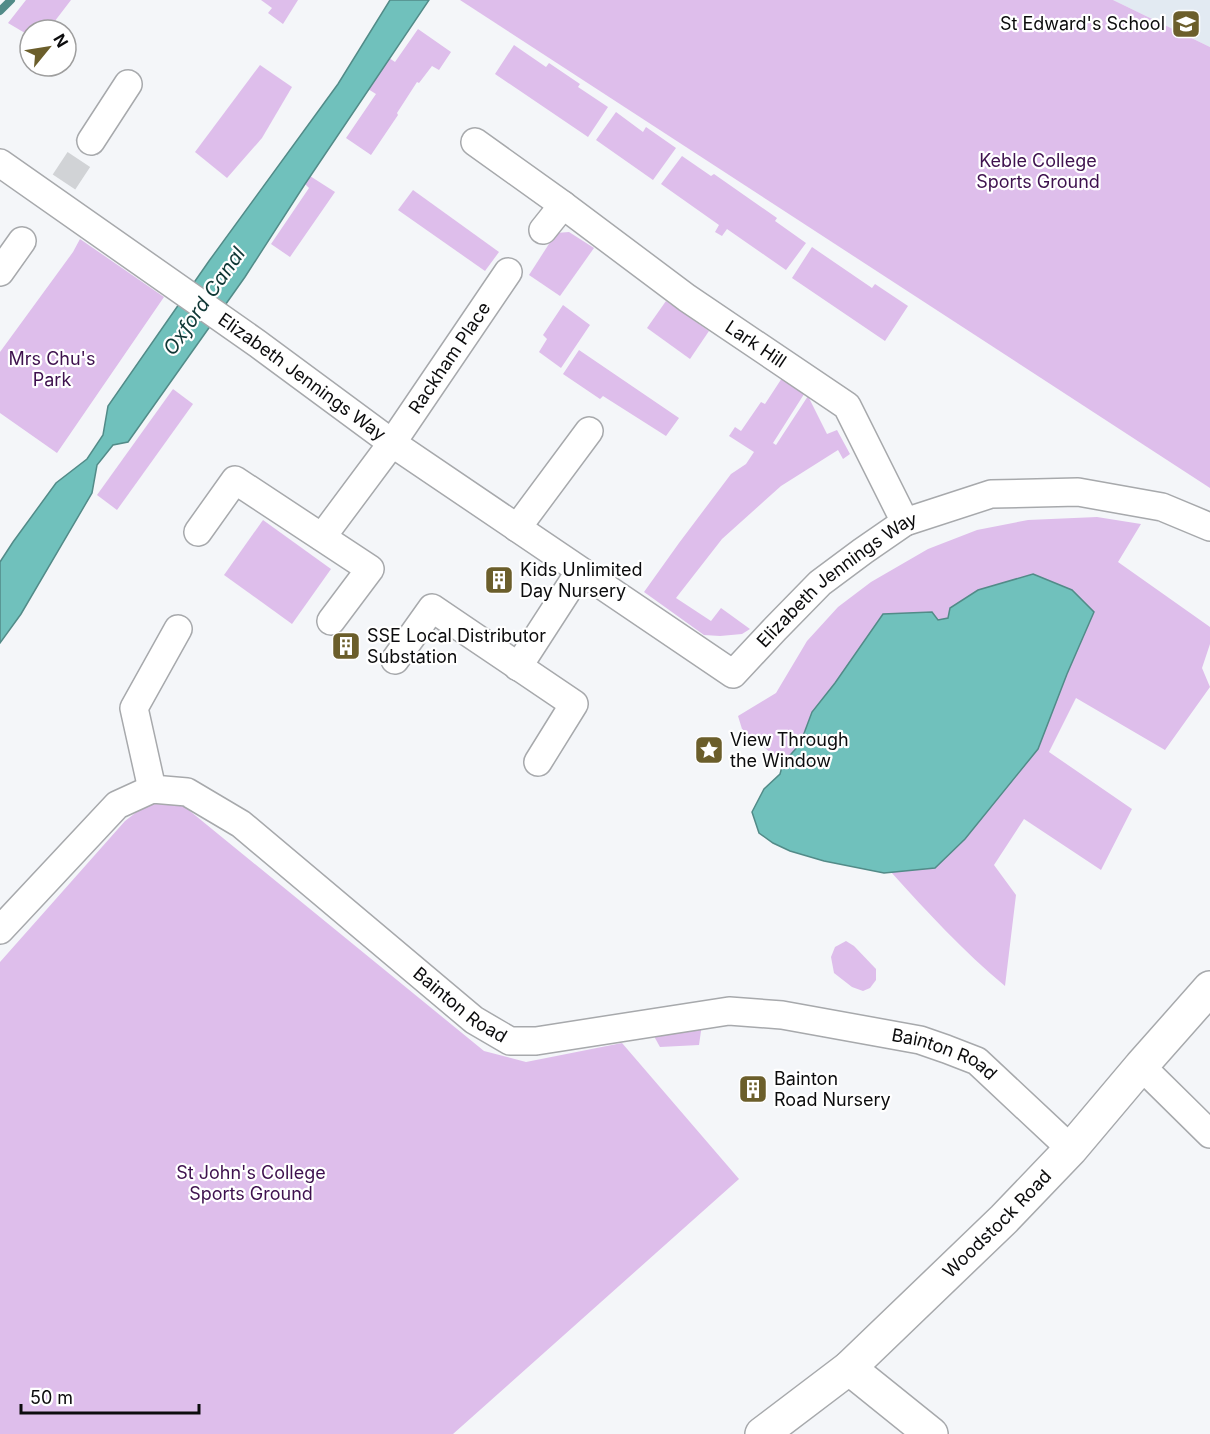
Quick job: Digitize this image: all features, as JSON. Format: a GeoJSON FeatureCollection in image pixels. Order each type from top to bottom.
{"type":"FeatureCollection","features":[{"type":"Feature","properties":{"kind":"main road","name":"Woodstock Road"},"geometry":{"type":"LineString","coordinates":[[762,1434],[849,1368],[1004,1220],[1071,1149],[1210,988]]}},
{"type":"Feature","properties":{"kind":"main road"},"geometry":{"type":"LineString","coordinates":[[849,1368],[931,1434]]}},
{"type":"Feature","properties":{"kind":"street"},"geometry":{"type":"LineString","coordinates":[[91,141],[128,84]]}},
{"type":"Feature","properties":{"kind":"street","name":"Lark Hill"},"geometry":{"type":"LineString","coordinates":[[475,141],[687,298],[848,406],[905,522]]}},
{"type":"Feature","properties":{"kind":"street","name":"Elizabeth Jennings Way"},"geometry":{"type":"LineString","coordinates":[[0,163],[58,191],[141,262],[258,344],[392,443],[733,674],[820,583],[862,551],[905,522],[991,494],[1078,492],[1162,507],[1210,527]]}},
{"type":"Feature","properties":{"kind":"street"},"geometry":{"type":"LineString","coordinates":[[543,230],[563,205]]}},
{"type":"Feature","properties":{"kind":"street"},"geometry":{"type":"LineString","coordinates":[[0,272],[22,241]]}},
{"type":"Feature","properties":{"kind":"street","name":"Rackham Place"},"geometry":{"type":"LineString","coordinates":[[322,537],[392,443],[508,272]]}},
{"type":"Feature","properties":{"kind":"street"},"geometry":{"type":"LineString","coordinates":[[517,528],[589,431]]}},
{"type":"Feature","properties":{"kind":"street"},"geometry":{"type":"LineString","coordinates":[[198,532],[235,480],[370,569],[331,621]]}},
{"type":"Feature","properties":{"kind":"street"},"geometry":{"type":"LineString","coordinates":[[518,667],[580,571]]}},
{"type":"Feature","properties":{"kind":"street"},"geometry":{"type":"LineString","coordinates":[[395,660],[432,608],[574,704],[538,762]]}},
{"type":"Feature","properties":{"kind":"street"},"geometry":{"type":"LineString","coordinates":[[152,789],[134,708],[178,629]]}},
{"type":"Feature","properties":{"kind":"street","name":"Bainton Road"},"geometry":{"type":"LineString","coordinates":[[0,930],[117,805],[152,789],[187,792],[241,824],[474,1020],[510,1041],[536,1041],[729,1011],[782,1015],[920,1040],[977,1061],[1071,1149]]}},
{"type":"Feature","properties":{"kind":"street"},"geometry":{"type":"LineString","coordinates":[[1141,1066],[1210,1134]]}},
{"type":"Feature","properties":{"kind":"shaded area","name":"St Edward's School"},"geometry":{"type":"Polygon","coordinates":[[[1113,0],[1210,0],[1210,47],[1113,0]]]}},
{"type":"Feature","properties":{"kind":"green space"},"geometry":{"type":"Polygon","coordinates":[[[26,0],[71,0],[57,18],[18,18],[18,29],[8,23],[26,0]]]}},
{"type":"Feature","properties":{"kind":"green space"},"geometry":{"type":"Polygon","coordinates":[[[261,0],[298,0],[283,24],[268,13],[272,8],[261,0]]]}},
{"type":"Feature","properties":{"kind":"green space","name":"Keble College Sports Ground"},"geometry":{"type":"Polygon","coordinates":[[[460,0],[1113,0],[1210,47],[1210,488],[460,0]]]}},
{"type":"Feature","properties":{"kind":"green space"},"geometry":{"type":"Polygon","coordinates":[[[418,29],[451,52],[439,70],[432,66],[419,83],[417,82],[371,155],[346,138],[376,94],[368,89],[389,58],[395,62],[418,29]]]}},
{"type":"Feature","properties":{"kind":"green space"},"geometry":{"type":"Polygon","coordinates":[[[514,45],[546,67],[549,63],[580,84],[578,87],[608,107],[588,137],[495,74],[514,45]]]}},
{"type":"Feature","properties":{"kind":"green space"},"geometry":{"type":"Polygon","coordinates":[[[260,65],[292,87],[262,138],[227,178],[195,152],[260,65]]]}},
{"type":"Feature","properties":{"kind":"green space"},"geometry":{"type":"Polygon","coordinates":[[[616,112],[643,132],[646,127],[676,148],[653,180],[596,140],[616,112]]]}},
{"type":"Feature","properties":{"kind":"green space"},"geometry":{"type":"Polygon","coordinates":[[[682,156],[711,176],[714,174],[777,218],[775,221],[806,243],[786,270],[727,229],[722,236],[715,232],[719,225],[661,184],[682,156]]]}},
{"type":"Feature","properties":{"kind":"green space"},"geometry":{"type":"Polygon","coordinates":[[[310,176],[335,192],[290,257],[271,244],[309,188],[305,184],[310,176]]]}},
{"type":"Feature","properties":{"kind":"green space"},"geometry":{"type":"Polygon","coordinates":[[[413,190],[499,252],[485,271],[398,210],[413,190]]]}},
{"type":"Feature","properties":{"kind":"green space"},"geometry":{"type":"Polygon","coordinates":[[[569,232],[594,248],[560,296],[529,275],[556,233],[569,232]]]}},
{"type":"Feature","properties":{"kind":"green space","name":"Mrs Chu's Park"},"geometry":{"type":"Polygon","coordinates":[[[80,239],[164,297],[57,453],[0,413],[0,352],[80,239]]]}},
{"type":"Feature","properties":{"kind":"green space"},"geometry":{"type":"Polygon","coordinates":[[[812,247],[872,288],[875,284],[908,306],[885,341],[792,278],[812,247]]]}},
{"type":"Feature","properties":{"kind":"green space"},"geometry":{"type":"Polygon","coordinates":[[[666,301],[709,331],[690,359],[647,328],[666,301]]]}},
{"type":"Feature","properties":{"kind":"green space"},"geometry":{"type":"Polygon","coordinates":[[[563,305],[590,325],[561,368],[539,352],[547,339],[543,335],[563,305]]]}},
{"type":"Feature","properties":{"kind":"green space"},"geometry":{"type":"Polygon","coordinates":[[[579,350],[679,418],[666,436],[603,396],[600,399],[563,374],[579,350]]]}},
{"type":"Feature","properties":{"kind":"green space"},"geometry":{"type":"Polygon","coordinates":[[[782,378],[806,391],[773,443],[776,445],[808,396],[827,434],[837,430],[850,454],[843,459],[838,450],[781,486],[722,539],[676,598],[711,621],[721,608],[750,629],[742,634],[704,635],[644,592],[731,474],[746,464],[754,452],[729,436],[735,427],[741,431],[761,402],[765,404],[782,378]]]}},
{"type":"Feature","properties":{"kind":"green space"},"geometry":{"type":"Polygon","coordinates":[[[173,389],[193,404],[117,510],[97,495],[173,389]]]}},
{"type":"Feature","properties":{"kind":"green space"},"geometry":{"type":"Polygon","coordinates":[[[1097,517],[1141,524],[1118,562],[1210,627],[1210,644],[1202,668],[1210,687],[1165,750],[1076,698],[1049,752],[1132,809],[1101,870],[1024,819],[994,865],[1016,895],[1005,986],[932,917],[891,872],[935,868],[1067,674],[1094,611],[950,607],[948,618],[938,620],[835,683],[812,712],[800,744],[783,763],[742,729],[738,716],[776,693],[807,641],[838,607],[871,582],[928,549],[977,530],[1028,520],[1097,517]]]}},
{"type":"Feature","properties":{"kind":"green space"},"geometry":{"type":"Polygon","coordinates":[[[263,520],[331,569],[292,624],[224,575],[263,520]]]}},
{"type":"Feature","properties":{"kind":"green space","name":"St John's College Sports Ground"},"geometry":{"type":"Polygon","coordinates":[[[156,802],[185,807],[484,1051],[526,1062],[622,1043],[739,1179],[453,1434],[0,1434],[0,962],[125,821],[139,810],[156,802]]]}},
{"type":"Feature","properties":{"kind":"green space"},"geometry":{"type":"Polygon","coordinates":[[[846,941],[854,946],[876,969],[876,980],[870,988],[863,991],[852,987],[834,973],[831,957],[835,947],[846,941]]]}},
{"type":"Feature","properties":{"kind":"green space"},"geometry":{"type":"Polygon","coordinates":[[[702,1024],[699,1045],[660,1047],[655,1038],[656,1031],[702,1024]]]}},
{"type":"Feature","properties":{"kind":"water","name":"Oxford Canal"},"geometry":{"type":"Polygon","coordinates":[[[390,0],[429,0],[245,277],[128,442],[113,445],[97,465],[92,493],[21,614],[0,643],[0,562],[56,483],[87,459],[103,435],[108,406],[209,261],[338,84],[390,0]]]}},
{"type":"Feature","properties":{"kind":"water"},"geometry":{"type":"Polygon","coordinates":[[[1033,574],[1072,590],[1094,612],[1038,749],[965,839],[935,868],[884,873],[824,861],[790,851],[759,833],[752,812],[764,789],[780,774],[783,763],[800,744],[812,712],[883,614],[932,612],[938,620],[948,618],[950,608],[978,590],[1033,574]]]}},
{"type":"Feature","properties":{"kind":"waterway"},"geometry":{"type":"LineString","coordinates":[[0,11],[11,0]]}},
{"type":"Feature","properties":{"kind":"tunnel"},"geometry":{"type":"LineString","coordinates":[[64,182],[91,141]]}},
{"type":"Feature","properties":{"kind":"place","name":"St Edward's School"},"geometry":{"type":"Point","coordinates":[1186,24]}},
{"type":"Feature","properties":{"kind":"place","name":"Kids Unlimited Day Nursery"},"geometry":{"type":"Point","coordinates":[499,580]}},
{"type":"Feature","properties":{"kind":"place","name":"SSE Local Distributor Substation"},"geometry":{"type":"Point","coordinates":[346,646]}},
{"type":"Feature","properties":{"kind":"place","name":"View Through the Window"},"geometry":{"type":"Point","coordinates":[709,750]}},
{"type":"Feature","properties":{"kind":"place","name":"Bainton Road Nursery"},"geometry":{"type":"Point","coordinates":[753,1089]}}]}
